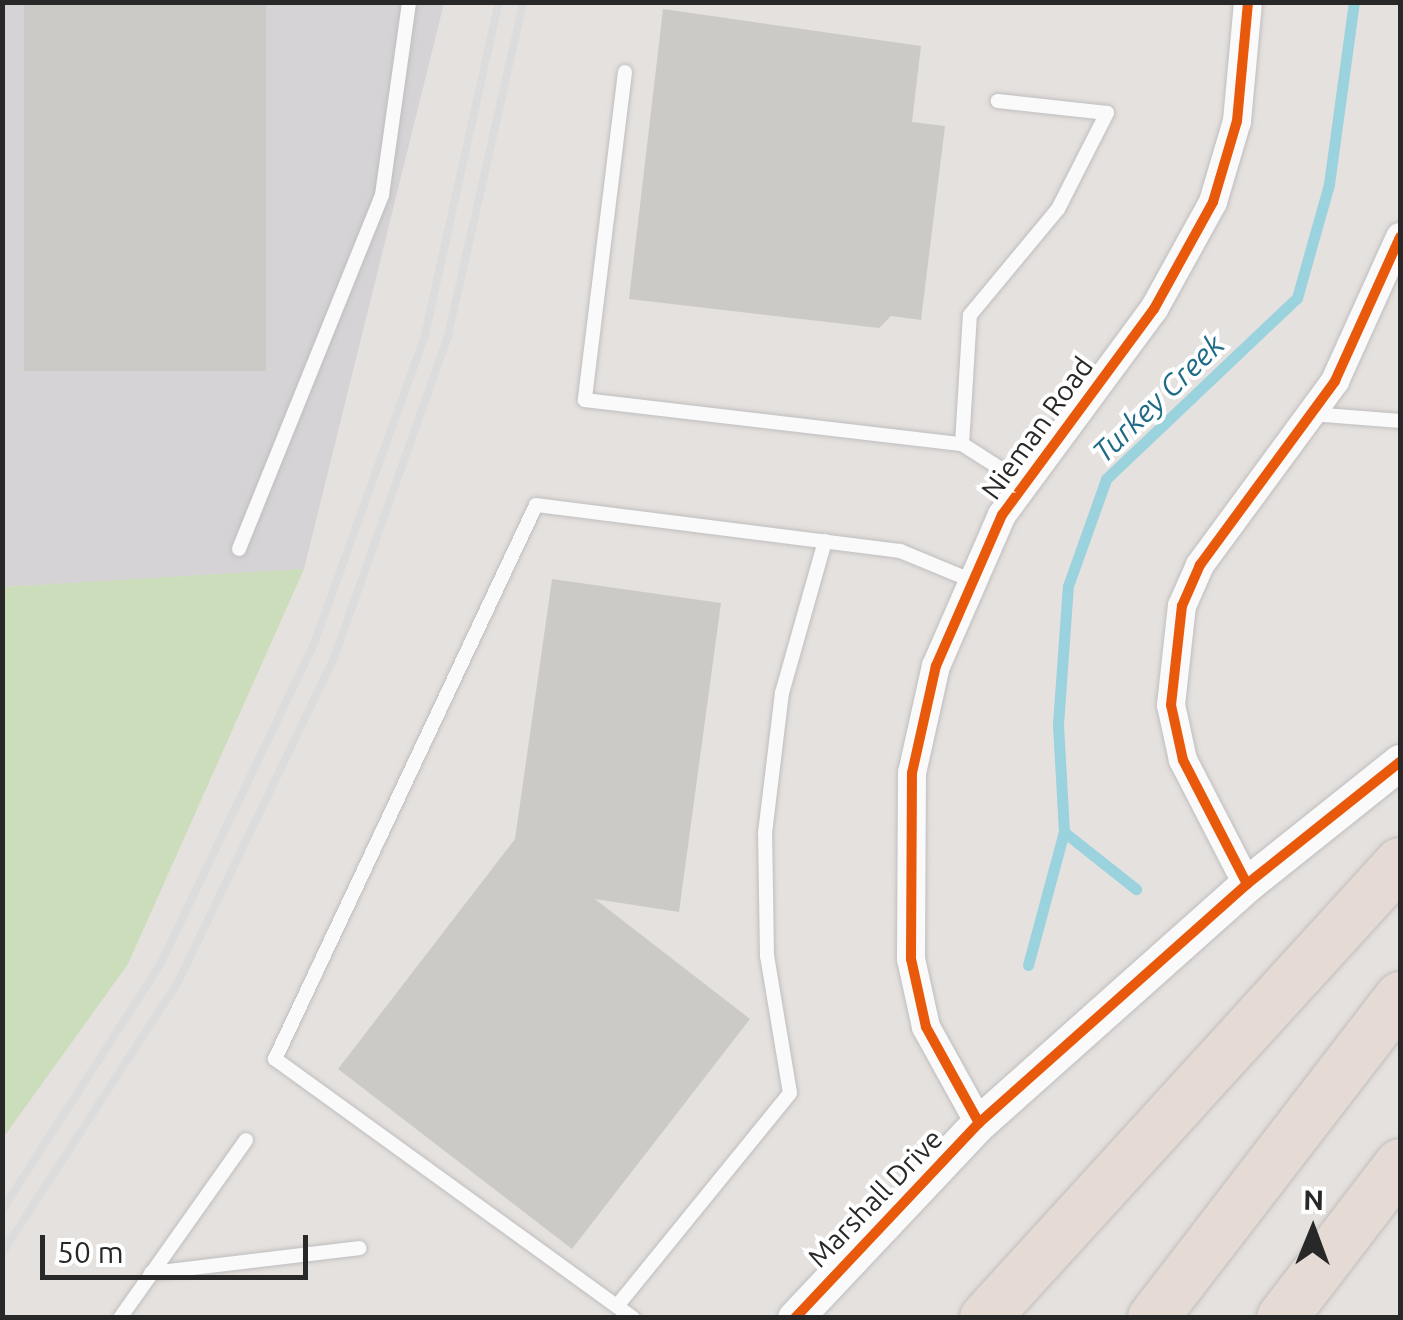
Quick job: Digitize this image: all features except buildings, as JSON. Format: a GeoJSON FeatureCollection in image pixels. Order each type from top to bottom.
{"type":"FeatureCollection","features":[{"type":"Feature","properties":{"kind":"highway"},"geometry":{"type":"LineString","coordinates":[[985,1318],[1400,863]]}},
{"type":"Feature","properties":{"kind":"highway"},"geometry":{"type":"LineString","coordinates":[[1153,1318],[1400,997]]}},
{"type":"Feature","properties":{"kind":"highway"},"geometry":{"type":"LineString","coordinates":[[1282,1318],[1400,1164]]}},
{"type":"Feature","properties":{"kind":"street","name":"Nieman Road"},"geometry":{"type":"LineString","coordinates":[[979,1123],[926,1027],[906,877],[912,773],[968,579],[1024,482],[1154,309],[1213,202],[1237,121],[1248,2]]}},
{"type":"Feature","properties":{"kind":"street"},"geometry":{"type":"LineString","coordinates":[[1247,884],[1183,760],[1172,654],[1200,565],[1311,414],[1381,294],[1400,237]]}},
{"type":"Feature","properties":{"kind":"street","name":"Marshall Drive"},"geometry":{"type":"LineString","coordinates":[[795,1318],[979,1123],[1247,884],[1400,762]]}},
{"type":"Feature","properties":{"kind":"lane"},"geometry":{"type":"LineString","coordinates":[[239,549],[382,195],[409,2]]}},
{"type":"Feature","properties":{"kind":"lane"},"geometry":{"type":"LineString","coordinates":[[624,72],[584,400],[962,444],[1024,482]]}},
{"type":"Feature","properties":{"kind":"lane"},"geometry":{"type":"LineString","coordinates":[[962,444],[970,315],[1058,210],[1106,113],[998,101]]}},
{"type":"Feature","properties":{"kind":"lane"},"geometry":{"type":"LineString","coordinates":[[1311,414],[1400,422]]}},
{"type":"Feature","properties":{"kind":"lane"},"geometry":{"type":"LineString","coordinates":[[633,1318],[275,1059],[536,505],[900,551],[968,579]]}},
{"type":"Feature","properties":{"kind":"lane"},"geometry":{"type":"LineString","coordinates":[[617,1306],[790,1094],[767,956],[765,833],[782,693],[825,541]]}},
{"type":"Feature","properties":{"kind":"lane"},"geometry":{"type":"LineString","coordinates":[[120,1318],[246,1140]]}},
{"type":"Feature","properties":{"kind":"lane"},"geometry":{"type":"LineString","coordinates":[[151,1273],[360,1248]]}},
{"type":"Feature","properties":{"kind":"shaded area"},"geometry":{"type":"Polygon","coordinates":[[[3,3],[444,3],[304,569],[3,587],[3,3]]]}},
{"type":"Feature","properties":{"kind":"green space"},"geometry":{"type":"Polygon","coordinates":[[[304,569],[128,964],[3,1138],[3,587],[304,569]]]}},
{"type":"Feature","properties":{"kind":"waterway","name":"Turkey Creek"},"geometry":{"type":"LineString","coordinates":[[1028,965],[1064,832],[1058,724],[1068,586],[1106,479],[1297,298],[1329,184],[1354,2]]}},
{"type":"Feature","properties":{"kind":"waterway"},"geometry":{"type":"LineString","coordinates":[[1064,832],[1136,889]]}},
{"type":"Feature","properties":{"kind":"railway"},"geometry":{"type":"LineString","coordinates":[[2,1210],[161,963],[315,641],[424,339],[499,2]]}},
{"type":"Feature","properties":{"kind":"railway"},"geometry":{"type":"LineString","coordinates":[[2,1253],[179,980],[334,658],[448,336],[523,2]]}},
{"type":"Feature","properties":{"kind":"cycle path"},"geometry":{"type":"LineString","coordinates":[[979,1123],[926,1027],[911,959],[912,773],[936,666],[1002,515],[1154,309],[1213,202],[1237,121],[1248,2]]}},
{"type":"Feature","properties":{"kind":"cycle path"},"geometry":{"type":"LineString","coordinates":[[1247,884],[1183,760],[1171,705],[1182,606],[1200,565],[1335,381],[1400,237]]}},
{"type":"Feature","properties":{"kind":"cycle path"},"geometry":{"type":"LineString","coordinates":[[795,1318],[979,1123],[1247,884],[1400,762]]}}]}
